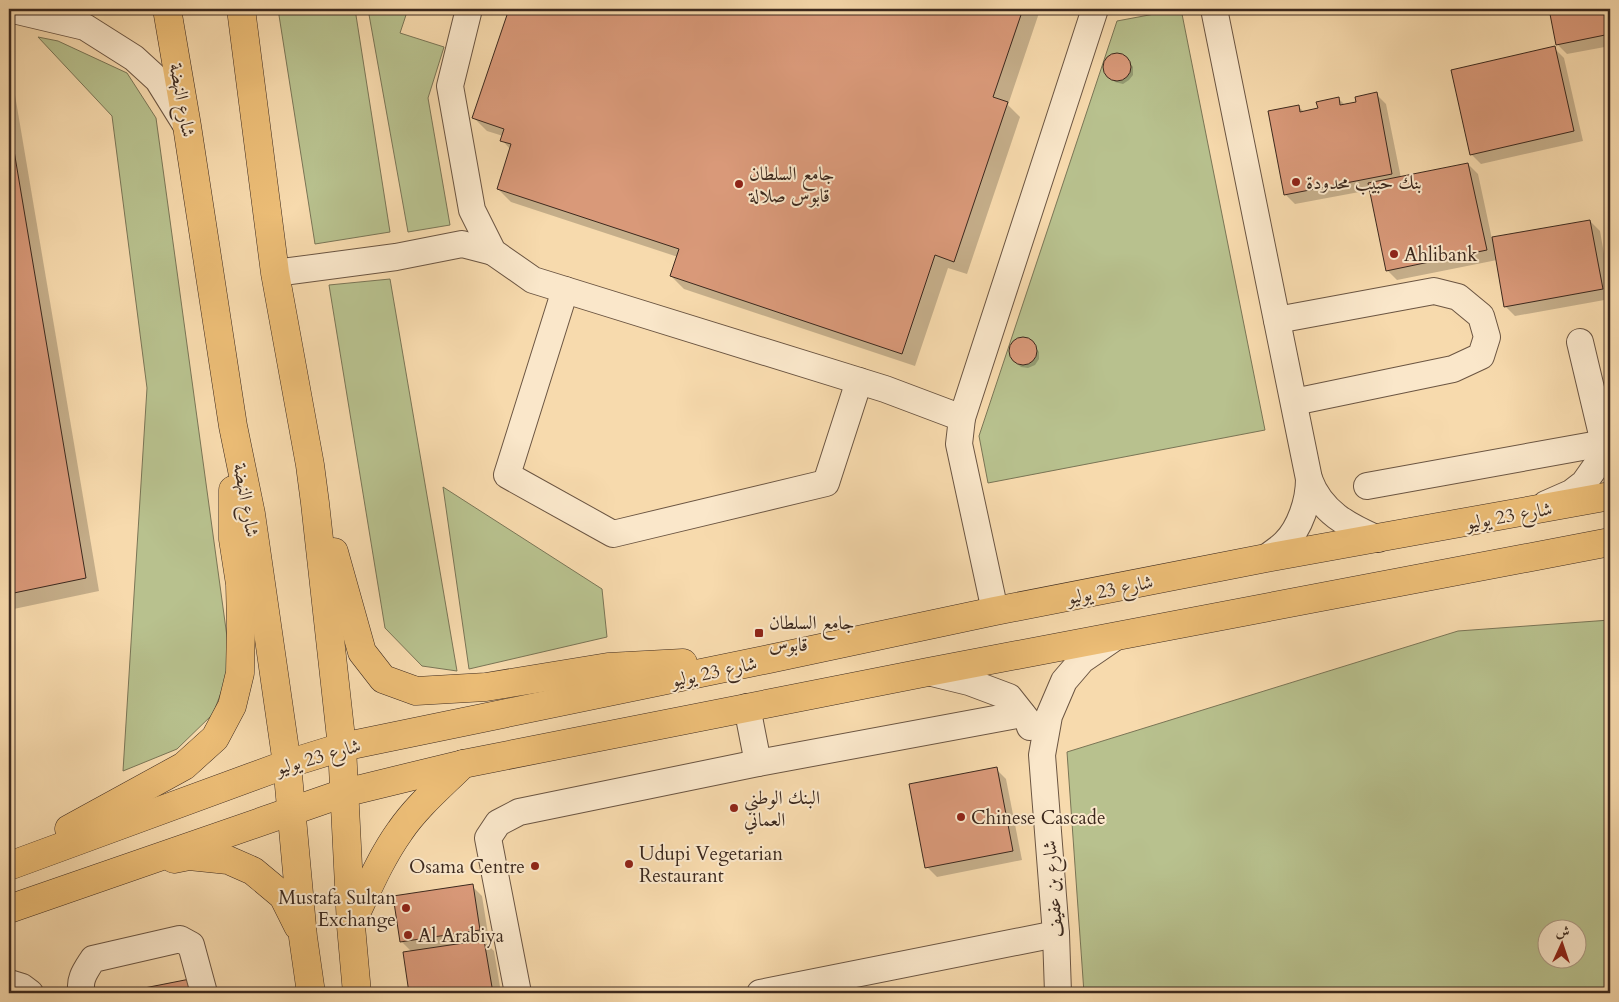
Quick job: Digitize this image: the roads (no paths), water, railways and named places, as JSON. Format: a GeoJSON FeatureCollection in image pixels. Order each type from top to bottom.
{"type":"FeatureCollection","features":[{"type":"Feature","properties":{"kind":"main road","name":"شارع النهضة"},"geometry":{"type":"LineString","coordinates":[[167,9],[233,426],[251,514],[287,764],[303,937],[311,993]]}},
{"type":"Feature","properties":{"kind":"main road"},"geometry":{"type":"LineString","coordinates":[[241,9],[276,273],[310,465],[342,747],[350,926],[357,993]]}},
{"type":"Feature","properties":{"kind":"main road"},"geometry":{"type":"LineString","coordinates":[[9,864],[184,766],[215,738],[232,706],[240,673],[240,584],[233,539],[233,426]]}},
{"type":"Feature","properties":{"kind":"main road"},"geometry":{"type":"LineString","coordinates":[[310,465],[362,652],[383,679],[416,691],[486,687],[608,667],[769,659]]}},
{"type":"Feature","properties":{"kind":"main road","name":"شارع 23 يوليو"},"geometry":{"type":"LineString","coordinates":[[9,864],[287,764],[342,747],[996,611],[1266,558],[1610,496]]}},
{"type":"Feature","properties":{"kind":"main road"},"geometry":{"type":"LineString","coordinates":[[9,909],[344,793],[463,764],[746,707],[1610,542]]}},
{"type":"Feature","properties":{"kind":"main road"},"geometry":{"type":"LineString","coordinates":[[350,926],[376,872],[400,830],[463,764]]}},
{"type":"Feature","properties":{"kind":"main road"},"geometry":{"type":"LineString","coordinates":[[136,865],[189,856],[228,860],[245,867],[253,871],[283,896],[303,937]]}},
{"type":"Feature","properties":{"kind":"street"},"geometry":{"type":"LineString","coordinates":[[9,9],[85,27],[134,58],[158,80],[187,126]]}},
{"type":"Feature","properties":{"kind":"street"},"geometry":{"type":"LineString","coordinates":[[469,9],[450,86],[472,210],[493,252]]}},
{"type":"Feature","properties":{"kind":"street"},"geometry":{"type":"LineString","coordinates":[[996,611],[959,444],[962,418],[1095,9]]}},
{"type":"Feature","properties":{"kind":"street"},"geometry":{"type":"LineString","coordinates":[[1214,9],[1309,479],[1312,488],[1344,523],[1378,539]]}},
{"type":"Feature","properties":{"kind":"street"},"geometry":{"type":"LineString","coordinates":[[276,273],[396,257],[462,244],[493,252],[533,280],[885,389],[962,418]]}},
{"type":"Feature","properties":{"kind":"street"},"geometry":{"type":"LineString","coordinates":[[564,290],[507,475],[613,534],[826,483],[859,381]]}},
{"type":"Feature","properties":{"kind":"street"},"geometry":{"type":"LineString","coordinates":[[1277,320],[1434,291],[1458,297],[1481,316],[1487,337],[1481,356],[1454,369],[1294,402]]}},
{"type":"Feature","properties":{"kind":"street"},"geometry":{"type":"LineString","coordinates":[[1528,511],[1572,493],[1584,483],[1608,446],[1580,342]]}},
{"type":"Feature","properties":{"kind":"street"},"geometry":{"type":"LineString","coordinates":[[1367,486],[1608,446]]}},
{"type":"Feature","properties":{"kind":"street"},"geometry":{"type":"LineString","coordinates":[[1266,558],[1284,544],[1295,531],[1309,489],[1309,479]]}},
{"type":"Feature","properties":{"kind":"street","name":"شارع بن عفيف"},"geometry":{"type":"LineString","coordinates":[[1058,993],[1056,934],[1042,755],[1049,716],[1064,681],[1082,660],[1117,636]]}},
{"type":"Feature","properties":{"kind":"street","name":"شارع بن عفيف"},"geometry":{"type":"LineString","coordinates":[[928,672],[969,682],[1009,697],[1028,721],[1042,755]]}},
{"type":"Feature","properties":{"kind":"street"},"geometry":{"type":"LineString","coordinates":[[746,707],[758,763]]}},
{"type":"Feature","properties":{"kind":"street"},"geometry":{"type":"LineString","coordinates":[[518,993],[488,838],[498,823],[519,812],[758,763],[1022,714]]}},
{"type":"Feature","properties":{"kind":"street"},"geometry":{"type":"LineString","coordinates":[[760,993],[1056,934]]}},
{"type":"Feature","properties":{"kind":"street"},"geometry":{"type":"LineString","coordinates":[[82,993],[82,976],[93,960],[180,940],[191,945],[204,993]]}},
{"type":"Feature","properties":{"kind":"street"},"geometry":{"type":"LineString","coordinates":[[9,983],[22,987],[30,993]]}},
{"type":"Feature","properties":{"kind":"place","name":"بنك حبيب محدودة"},"geometry":{"type":"Point","coordinates":[1296,182]}},
{"type":"Feature","properties":{"kind":"place","name":"جامع السلطان قابوس صلالة"},"geometry":{"type":"Point","coordinates":[739,184]}},
{"type":"Feature","properties":{"kind":"place","name":"Ahlibank"},"geometry":{"type":"Point","coordinates":[1394,254]}},
{"type":"Feature","properties":{"kind":"place","name":"جامع السلطان قابوس"},"geometry":{"type":"Point","coordinates":[759,633]}},
{"type":"Feature","properties":{"kind":"place","name":"البنك الوطني العماني"},"geometry":{"type":"Point","coordinates":[734,808]}},
{"type":"Feature","properties":{"kind":"place","name":"Chinese Cascade"},"geometry":{"type":"Point","coordinates":[961,817]}},
{"type":"Feature","properties":{"kind":"place","name":"Udupi Vegetarian Restaurant"},"geometry":{"type":"Point","coordinates":[629,864]}},
{"type":"Feature","properties":{"kind":"place","name":"Osama Centre"},"geometry":{"type":"Point","coordinates":[535,866]}},
{"type":"Feature","properties":{"kind":"place","name":"Mustafa Sultan Exchange"},"geometry":{"type":"Point","coordinates":[406,908]}},
{"type":"Feature","properties":{"kind":"place","name":"Al Arabiya"},"geometry":{"type":"Point","coordinates":[408,935]}}]}
